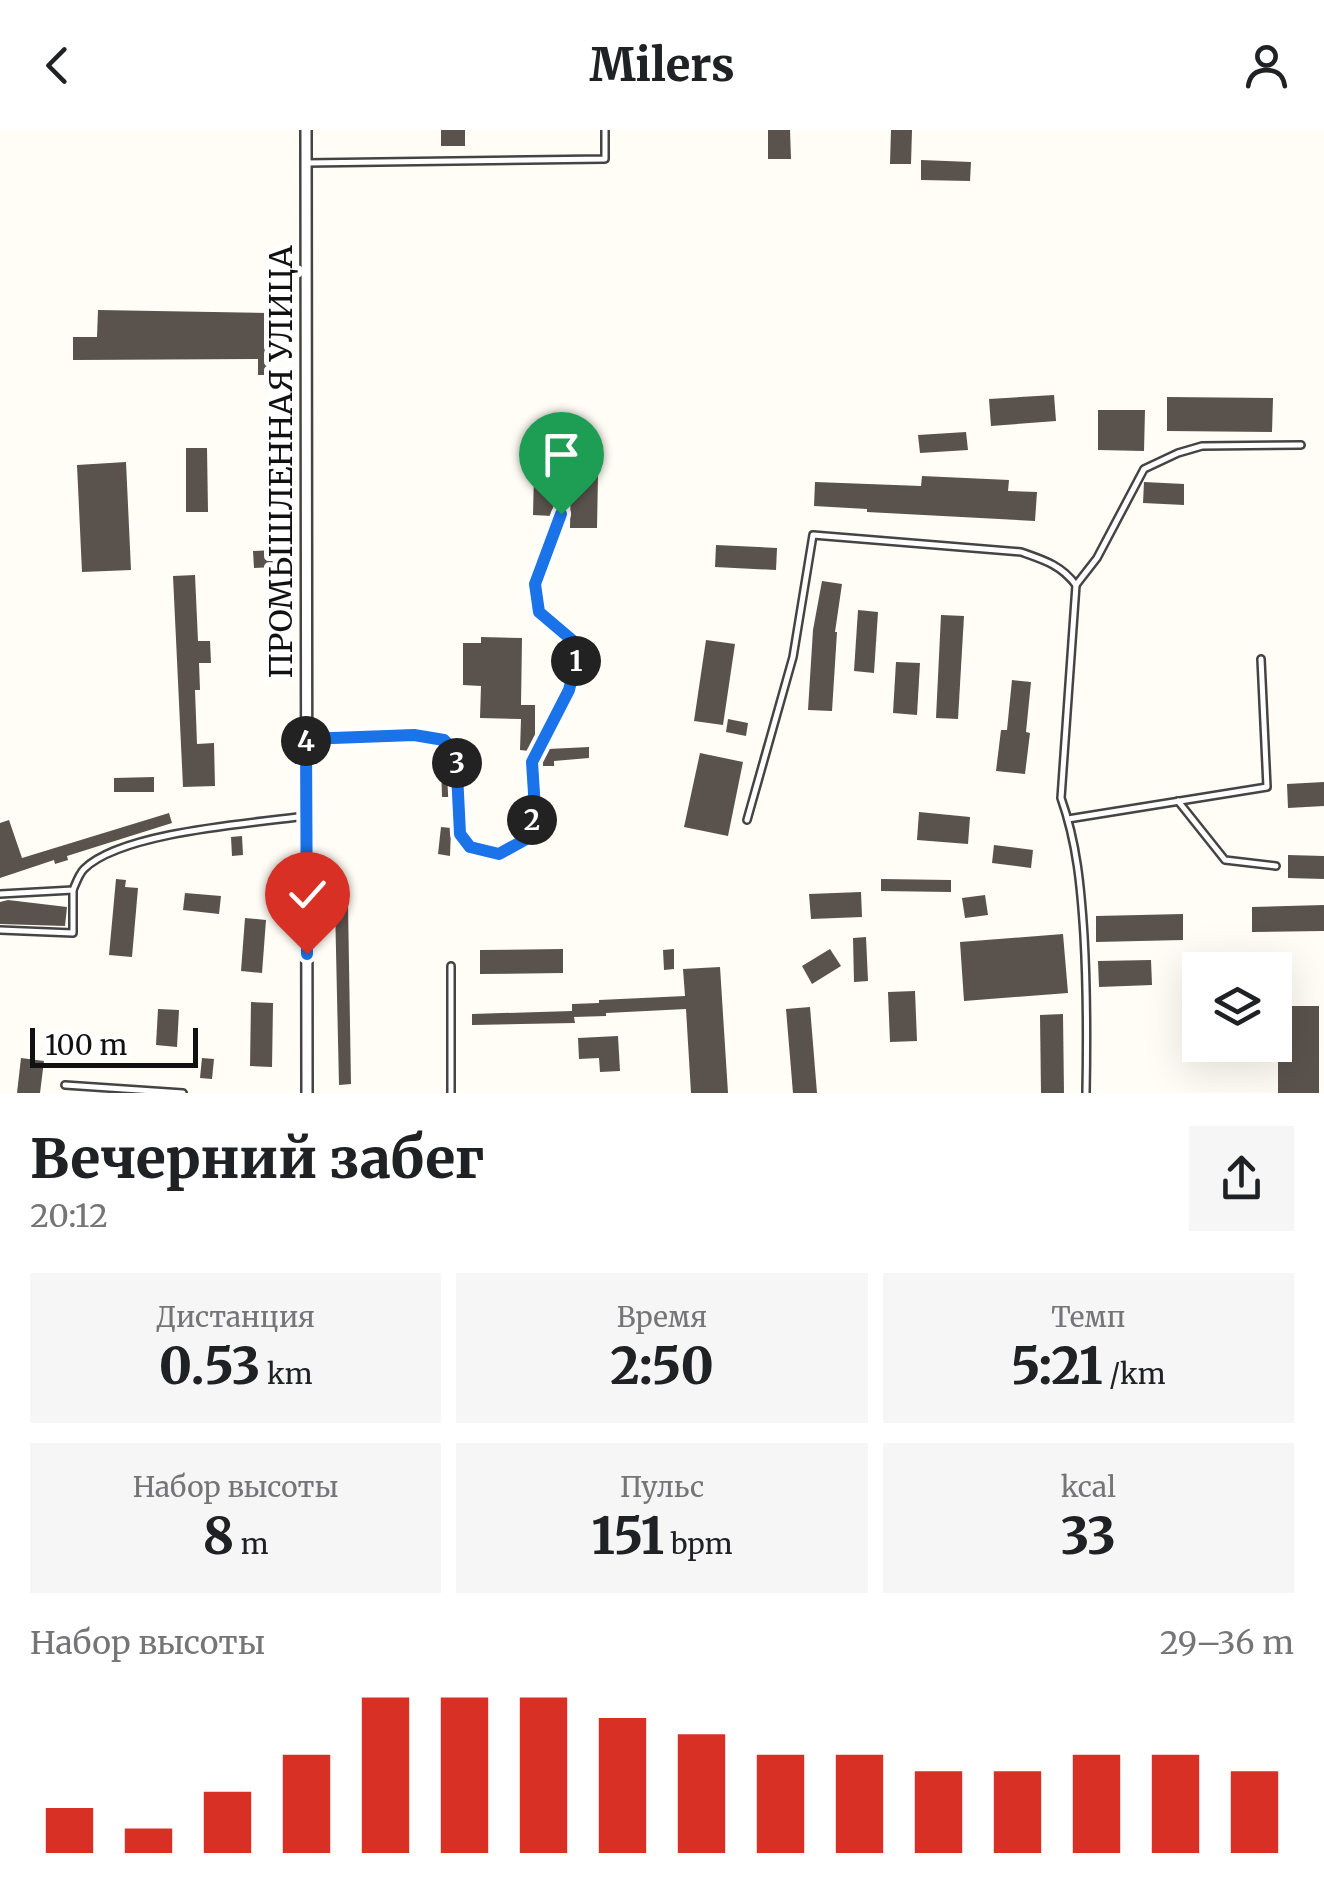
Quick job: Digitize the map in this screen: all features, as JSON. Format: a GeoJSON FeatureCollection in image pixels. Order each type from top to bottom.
{"type":"FeatureCollection","features":[{"type":"Feature","properties":{"kind":"street","name":"ПРОМЫШЛЕННАЯ УЛИЦА"},"geometry":{"type":"LineString","coordinates":[[306,130],[307,1093]]}},
{"type":"Feature","properties":{"kind":"street"},"geometry":{"type":"LineString","coordinates":[[306,739],[414,735],[444,740],[456,752],[460,834],[470,847],[499,854],[528,838],[535,809],[532,762],[569,690],[576,660],[572,640],[539,612],[535,594],[535,584],[561,514],[564,479]]}},
{"type":"Feature","properties":{"kind":"lane"},"geometry":{"type":"LineString","coordinates":[[306,163],[605,160],[605,130]]}},
{"type":"Feature","properties":{"kind":"lane"},"geometry":{"type":"LineString","coordinates":[[1086,1093],[1088,1001],[1080,871],[1061,798],[1076,584],[1097,558],[1144,469],[1178,452],[1202,446],[1300,445]]}},
{"type":"Feature","properties":{"kind":"lane"},"geometry":{"type":"LineString","coordinates":[[747,820],[793,657],[813,535],[1021,552],[1052,563],[1076,584]]}},
{"type":"Feature","properties":{"kind":"lane"},"geometry":{"type":"LineString","coordinates":[[1068,819],[1266,787],[1261,659]]}},
{"type":"Feature","properties":{"kind":"lane"},"geometry":{"type":"LineString","coordinates":[[1178,802],[1225,860],[1276,866]]}},
{"type":"Feature","properties":{"kind":"lane"},"geometry":{"type":"LineString","coordinates":[[0,930],[74,933],[73,890],[81,871],[107,853],[178,832],[306,816]]}},
{"type":"Feature","properties":{"kind":"lane"},"geometry":{"type":"LineString","coordinates":[[0,894],[73,890]]}},
{"type":"Feature","properties":{"kind":"lane"},"geometry":{"type":"LineString","coordinates":[[451,966],[451,1093]]}},
{"type":"Feature","properties":{"kind":"lane"},"geometry":{"type":"LineString","coordinates":[[65,1085],[183,1093]]}},
{"type":"Feature","properties":{"kind":"building"},"geometry":{"type":"Polygon","coordinates":[[[441,130],[465,130],[465,146],[441,146],[441,130]]]}},
{"type":"Feature","properties":{"kind":"building"},"geometry":{"type":"Polygon","coordinates":[[[768,130],[790,130],[791,159],[768,159],[768,130]]]}},
{"type":"Feature","properties":{"kind":"building"},"geometry":{"type":"Polygon","coordinates":[[[891,130],[912,130],[911,164],[890,164],[891,130]]]}},
{"type":"Feature","properties":{"kind":"building"},"geometry":{"type":"Polygon","coordinates":[[[921,160],[971,162],[970,181],[921,180],[921,160]]]}},
{"type":"Feature","properties":{"kind":"building"},"geometry":{"type":"Polygon","coordinates":[[[98,310],[269,313],[269,375],[258,375],[258,359],[73,360],[73,337],[97,337],[98,310]]]}},
{"type":"Feature","properties":{"kind":"building"},"geometry":{"type":"Polygon","coordinates":[[[1054,395],[1056,421],[991,426],[989,399],[1054,395]]]}},
{"type":"Feature","properties":{"kind":"building"},"geometry":{"type":"Polygon","coordinates":[[[1167,397],[1273,398],[1272,432],[1167,431],[1167,397]]]}},
{"type":"Feature","properties":{"kind":"building"},"geometry":{"type":"Polygon","coordinates":[[[1098,410],[1145,410],[1144,451],[1098,450],[1098,410]]]}},
{"type":"Feature","properties":{"kind":"building"},"geometry":{"type":"Polygon","coordinates":[[[966,432],[968,450],[920,453],[918,435],[966,432]]]}},
{"type":"Feature","properties":{"kind":"building"},"geometry":{"type":"Polygon","coordinates":[[[186,448],[207,448],[208,512],[186,512],[186,448]]]}},
{"type":"Feature","properties":{"kind":"building"},"geometry":{"type":"Polygon","coordinates":[[[126,462],[131,570],[82,572],[77,465],[126,462]]]}},
{"type":"Feature","properties":{"kind":"building"},"geometry":{"type":"Polygon","coordinates":[[[534,473],[558,474],[552,516],[533,515],[534,473]]]}},
{"type":"Feature","properties":{"kind":"building"},"geometry":{"type":"Polygon","coordinates":[[[571,474],[598,474],[597,528],[570,528],[571,474]]]}},
{"type":"Feature","properties":{"kind":"building"},"geometry":{"type":"Polygon","coordinates":[[[922,476],[1009,480],[1008,491],[1037,492],[1035,521],[814,506],[815,482],[921,486],[922,476]]]}},
{"type":"Feature","properties":{"kind":"building"},"geometry":{"type":"Polygon","coordinates":[[[1144,482],[1184,484],[1184,505],[1143,503],[1144,482]]]}},
{"type":"Feature","properties":{"kind":"building"},"geometry":{"type":"Polygon","coordinates":[[[716,545],[777,548],[776,570],[715,567],[716,545]]]}},
{"type":"Feature","properties":{"kind":"building"},"geometry":{"type":"Polygon","coordinates":[[[274,550],[275,567],[254,568],[253,551],[274,550]]]}},
{"type":"Feature","properties":{"kind":"building"},"geometry":{"type":"Polygon","coordinates":[[[195,575],[198,641],[210,641],[211,663],[199,663],[200,690],[195,690],[197,744],[214,743],[215,786],[183,787],[173,576],[195,575]]]}},
{"type":"Feature","properties":{"kind":"building"},"geometry":{"type":"Polygon","coordinates":[[[822,581],[842,584],[835,632],[832,711],[808,710],[813,630],[822,581]]]}},
{"type":"Feature","properties":{"kind":"building"},"geometry":{"type":"Polygon","coordinates":[[[858,610],[878,612],[874,673],[854,671],[858,610]]]}},
{"type":"Feature","properties":{"kind":"building"},"geometry":{"type":"Polygon","coordinates":[[[941,615],[964,616],[958,719],[936,718],[941,615]]]}},
{"type":"Feature","properties":{"kind":"building"},"geometry":{"type":"Polygon","coordinates":[[[481,637],[522,638],[521,705],[535,705],[535,739],[529,751],[520,750],[521,719],[480,718],[481,686],[463,685],[463,643],[481,643],[481,637]]]}},
{"type":"Feature","properties":{"kind":"building"},"geometry":{"type":"Polygon","coordinates":[[[706,640],[735,644],[723,725],[694,721],[706,640]]]}},
{"type":"Feature","properties":{"kind":"building"},"geometry":{"type":"Polygon","coordinates":[[[896,662],[920,663],[917,715],[893,713],[896,662]]]}},
{"type":"Feature","properties":{"kind":"building"},"geometry":{"type":"Polygon","coordinates":[[[1012,680],[1031,682],[1025,774],[996,771],[1001,730],[1007,730],[1012,680]]]}},
{"type":"Feature","properties":{"kind":"building"},"geometry":{"type":"Polygon","coordinates":[[[728,719],[748,723],[746,736],[726,732],[728,719]]]}},
{"type":"Feature","properties":{"kind":"building"},"geometry":{"type":"Polygon","coordinates":[[[589,747],[589,758],[554,761],[554,766],[543,766],[548,749],[589,747]]]}},
{"type":"Feature","properties":{"kind":"building"},"geometry":{"type":"Polygon","coordinates":[[[700,753],[743,762],[728,836],[684,827],[700,753]]]}},
{"type":"Feature","properties":{"kind":"building"},"geometry":{"type":"Polygon","coordinates":[[[441,765],[449,765],[450,797],[442,797],[441,765]]]}},
{"type":"Feature","properties":{"kind":"building"},"geometry":{"type":"Polygon","coordinates":[[[154,777],[154,792],[114,792],[114,778],[154,777]]]}},
{"type":"Feature","properties":{"kind":"building"},"geometry":{"type":"Polygon","coordinates":[[[1324,782],[1324,806],[1288,808],[1287,784],[1324,782]]]}},
{"type":"Feature","properties":{"kind":"building"},"geometry":{"type":"Polygon","coordinates":[[[919,812],[970,817],[968,844],[917,840],[919,812]]]}},
{"type":"Feature","properties":{"kind":"building"},"geometry":{"type":"Polygon","coordinates":[[[169,813],[172,823],[67,856],[68,860],[55,864],[54,860],[0,878],[0,823],[9,820],[22,858],[169,813]]]}},
{"type":"Feature","properties":{"kind":"building"},"geometry":{"type":"Polygon","coordinates":[[[441,827],[451,828],[450,856],[438,854],[441,827]]]}},
{"type":"Feature","properties":{"kind":"building"},"geometry":{"type":"Polygon","coordinates":[[[242,836],[243,855],[232,856],[231,837],[242,836]]]}},
{"type":"Feature","properties":{"kind":"building"},"geometry":{"type":"Polygon","coordinates":[[[994,845],[1033,850],[1031,868],[992,863],[994,845]]]}},
{"type":"Feature","properties":{"kind":"building"},"geometry":{"type":"Polygon","coordinates":[[[1288,855],[1324,856],[1324,879],[1288,878],[1288,855]]]}},
{"type":"Feature","properties":{"kind":"building"},"geometry":{"type":"Polygon","coordinates":[[[116,879],[126,880],[125,887],[138,888],[132,957],[109,955],[116,879]]]}},
{"type":"Feature","properties":{"kind":"building"},"geometry":{"type":"Polygon","coordinates":[[[881,879],[951,880],[951,892],[881,891],[881,879]]]}},
{"type":"Feature","properties":{"kind":"building"},"geometry":{"type":"Polygon","coordinates":[[[861,892],[862,917],[811,919],[809,894],[861,892]]]}},
{"type":"Feature","properties":{"kind":"building"},"geometry":{"type":"Polygon","coordinates":[[[185,893],[221,896],[219,914],[183,910],[185,893]]]}},
{"type":"Feature","properties":{"kind":"building"},"geometry":{"type":"Polygon","coordinates":[[[985,895],[988,915],[965,918],[962,898],[985,895]]]}},
{"type":"Feature","properties":{"kind":"building"},"geometry":{"type":"Polygon","coordinates":[[[0,902],[67,907],[65,926],[0,924],[0,902]]]}},
{"type":"Feature","properties":{"kind":"building"},"geometry":{"type":"Polygon","coordinates":[[[348,904],[351,1084],[339,1085],[335,905],[348,904]]]}},
{"type":"Feature","properties":{"kind":"building"},"geometry":{"type":"Polygon","coordinates":[[[1324,905],[1324,931],[1252,932],[1252,907],[1324,905]]]}},
{"type":"Feature","properties":{"kind":"building"},"geometry":{"type":"Polygon","coordinates":[[[1183,914],[1183,940],[1096,942],[1096,916],[1183,914]]]}},
{"type":"Feature","properties":{"kind":"building"},"geometry":{"type":"Polygon","coordinates":[[[245,918],[266,920],[262,973],[241,971],[245,918]]]}},
{"type":"Feature","properties":{"kind":"building"},"geometry":{"type":"Polygon","coordinates":[[[1063,934],[1068,993],[964,1001],[960,942],[1063,934]]]}},
{"type":"Feature","properties":{"kind":"building"},"geometry":{"type":"Polygon","coordinates":[[[866,937],[868,981],[854,982],[853,938],[866,937]]]}},
{"type":"Feature","properties":{"kind":"building"},"geometry":{"type":"Polygon","coordinates":[[[563,949],[563,973],[480,974],[480,950],[563,949]]]}},
{"type":"Feature","properties":{"kind":"building"},"geometry":{"type":"Polygon","coordinates":[[[674,949],[674,969],[664,970],[663,950],[674,949]]]}},
{"type":"Feature","properties":{"kind":"building"},"geometry":{"type":"Polygon","coordinates":[[[830,949],[841,966],[812,984],[802,966],[830,949]]]}},
{"type":"Feature","properties":{"kind":"building"},"geometry":{"type":"Polygon","coordinates":[[[1151,960],[1152,985],[1099,987],[1098,961],[1151,960]]]}},
{"type":"Feature","properties":{"kind":"building"},"geometry":{"type":"Polygon","coordinates":[[[720,967],[728,1093],[691,1093],[686,1009],[574,1017],[575,1023],[472,1025],[472,1014],[572,1011],[572,1004],[599,1000],[685,996],[683,969],[720,967]]]}},
{"type":"Feature","properties":{"kind":"building"},"geometry":{"type":"Polygon","coordinates":[[[915,991],[917,1041],[890,1042],[888,992],[915,991]]]}},
{"type":"Feature","properties":{"kind":"building"},"geometry":{"type":"Polygon","coordinates":[[[251,1002],[273,1003],[272,1067],[250,1066],[251,1002]]]}},
{"type":"Feature","properties":{"kind":"building"},"geometry":{"type":"Polygon","coordinates":[[[1292,1006],[1319,1006],[1319,1093],[1278,1093],[1278,1062],[1292,1062],[1292,1006]]]}},
{"type":"Feature","properties":{"kind":"building"},"geometry":{"type":"Polygon","coordinates":[[[810,1007],[817,1093],[793,1093],[786,1009],[810,1007]]]}},
{"type":"Feature","properties":{"kind":"building"},"geometry":{"type":"Polygon","coordinates":[[[158,1009],[179,1010],[177,1047],[156,1045],[158,1009]]]}},
{"type":"Feature","properties":{"kind":"building"},"geometry":{"type":"Polygon","coordinates":[[[1063,1014],[1064,1093],[1041,1093],[1040,1015],[1063,1014]]]}},
{"type":"Feature","properties":{"kind":"building"},"geometry":{"type":"Polygon","coordinates":[[[618,1036],[620,1071],[600,1072],[599,1058],[579,1059],[578,1038],[618,1036]]]}},
{"type":"Feature","properties":{"kind":"building"},"geometry":{"type":"Polygon","coordinates":[[[21,1058],[44,1061],[40,1093],[17,1093],[21,1058]]]}},
{"type":"Feature","properties":{"kind":"building"},"geometry":{"type":"Polygon","coordinates":[[[202,1058],[214,1059],[212,1079],[200,1078],[202,1058]]]}},
{"type":"Feature","properties":{"kind":"route"},"geometry":{"type":"LineString","coordinates":[[307,954],[306,739],[414,735],[444,740],[456,752],[460,834],[470,847],[499,854],[528,838],[535,809],[532,762],[569,690],[576,660],[572,640],[539,612],[535,594],[535,584],[561,514]]}}]}
